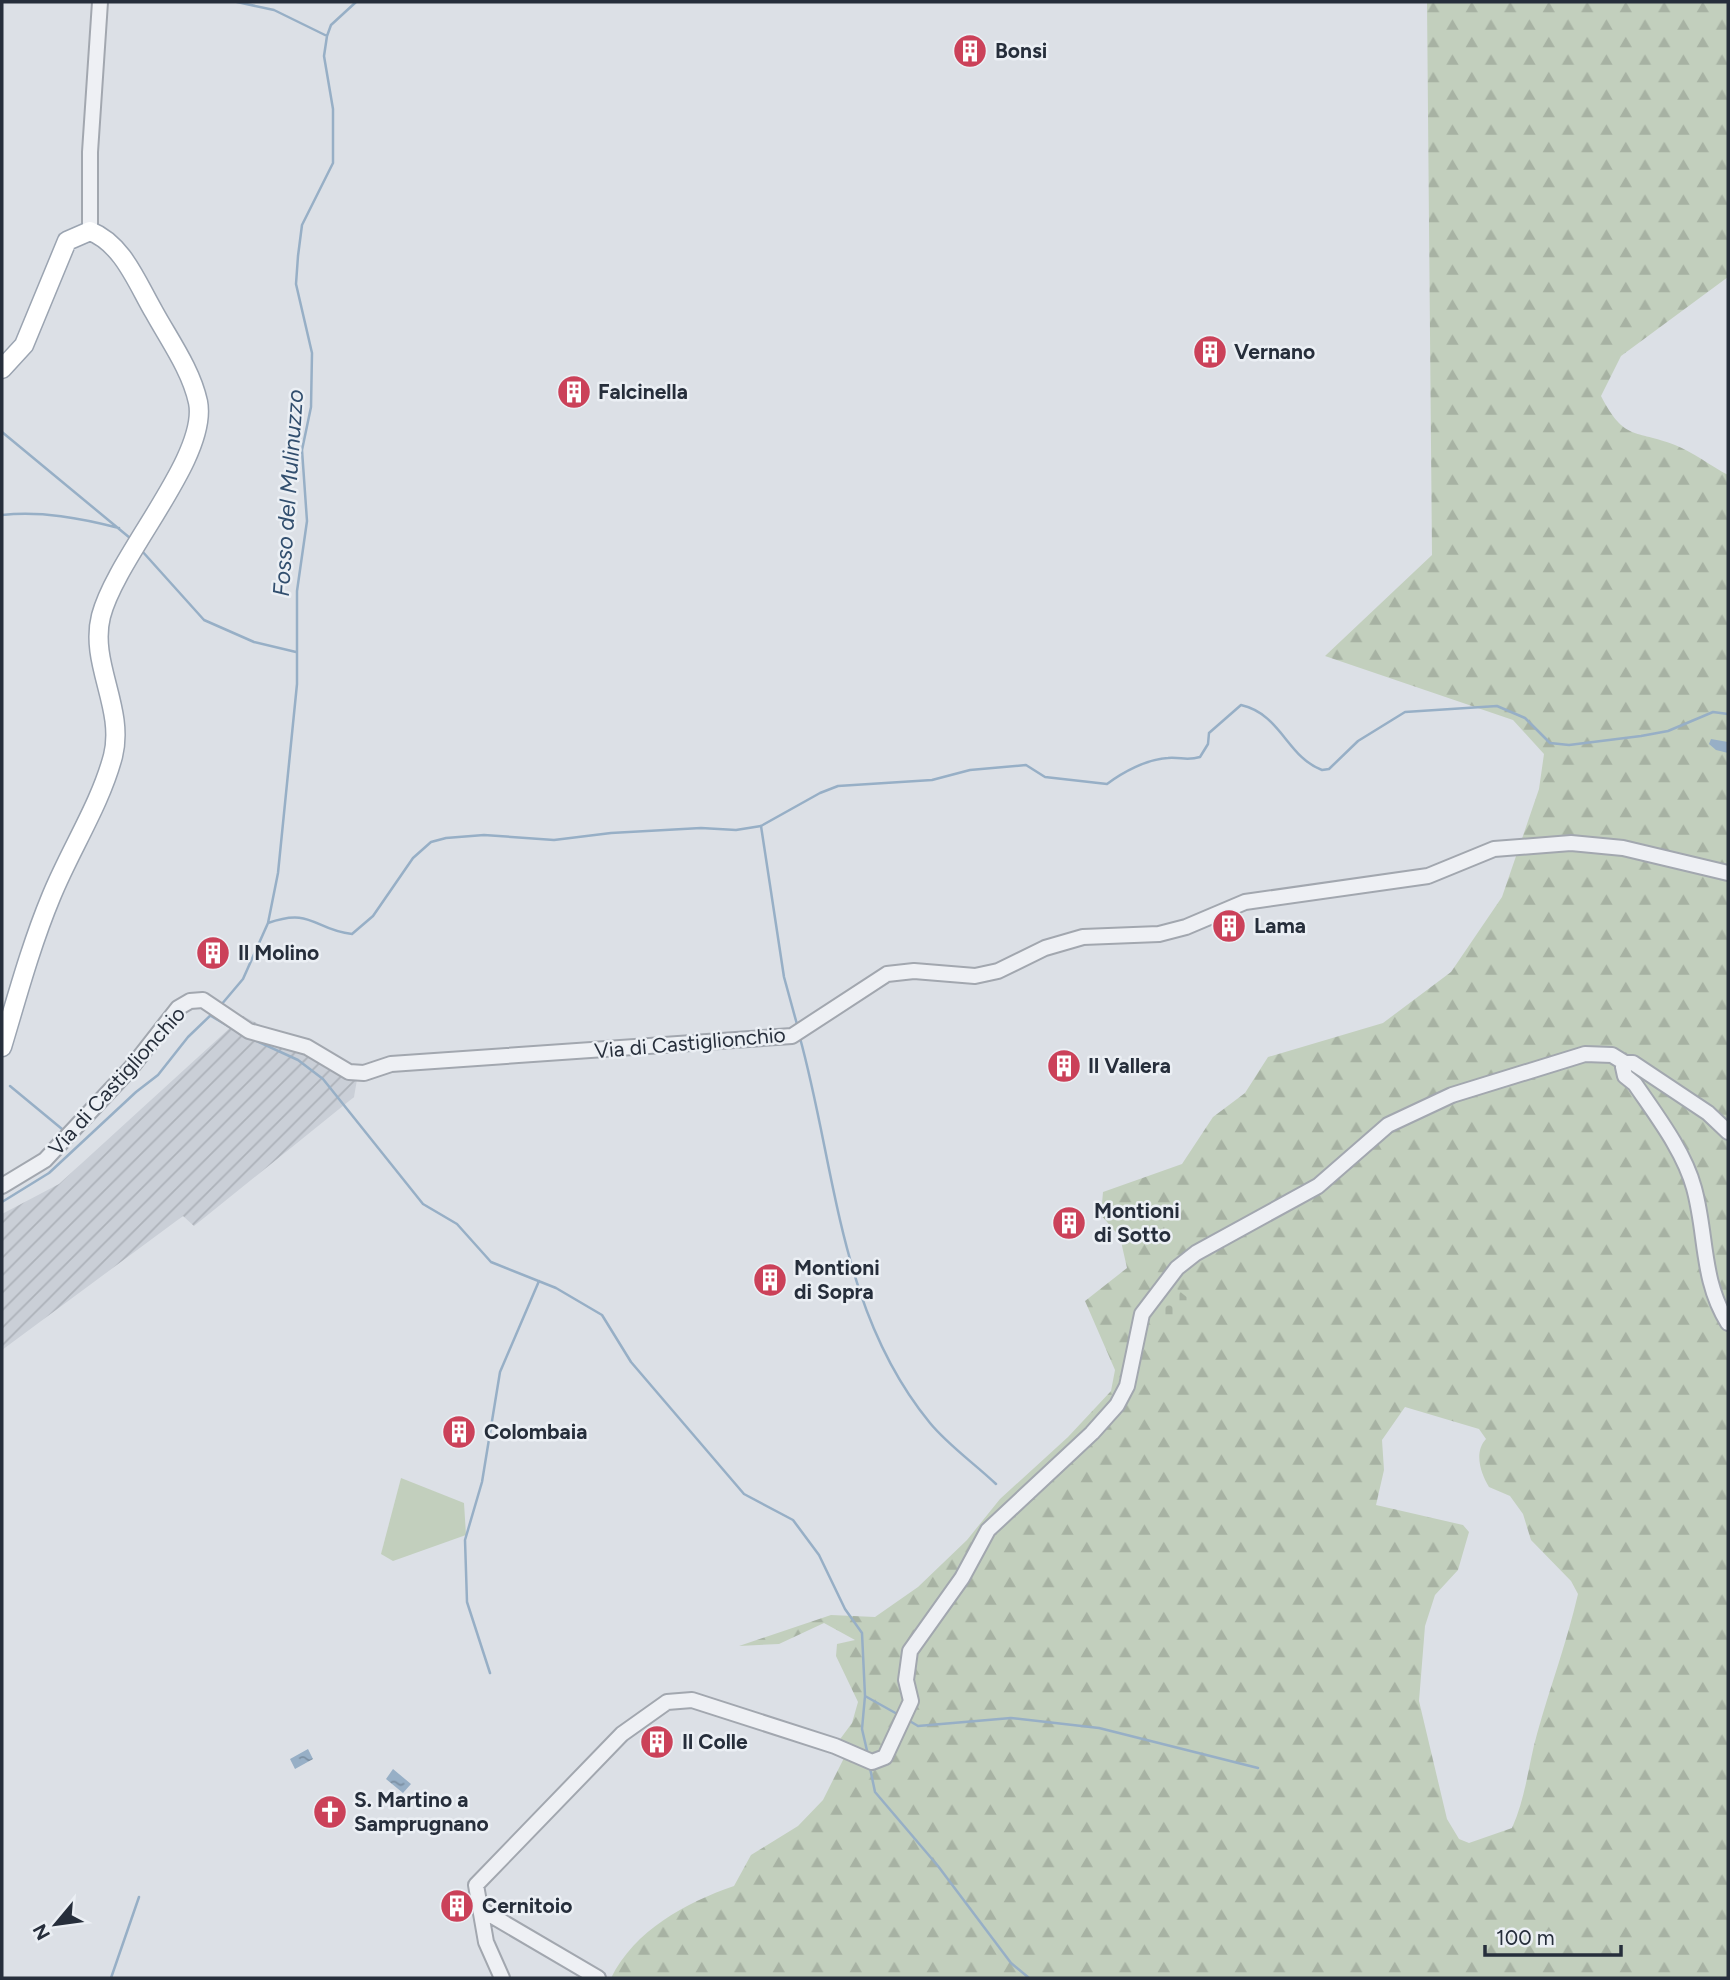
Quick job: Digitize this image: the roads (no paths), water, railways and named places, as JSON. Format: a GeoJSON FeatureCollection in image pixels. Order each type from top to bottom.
{"type":"FeatureCollection","features":[{"type":"Feature","properties":{"kind":"main road"},"geometry":{"type":"LineString","coordinates":[[2,369],[24,345],[67,241],[90,231],[103,236],[124,260],[185,367],[199,405],[199,423],[186,461],[118,576],[102,615],[101,657],[115,718],[112,757],[51,897],[2,1047]]}},
{"type":"Feature","properties":{"kind":"street"},"geometry":{"type":"LineString","coordinates":[[90,231],[90,152],[100,2]]}},
{"type":"Feature","properties":{"kind":"street","name":"Via di Castiglionchio"},"geometry":{"type":"LineString","coordinates":[[2,1186],[45,1160],[131,1068],[178,1008],[190,1001],[203,1000],[249,1031],[307,1047],[344,1069],[359,1073],[404,1063],[792,1036],[887,974],[914,971],[975,976],[998,971],[1045,948],[1083,937],[1159,934],[1186,928],[1245,902],[1428,876],[1494,849],[1571,843],[1623,848],[1728,873]]}},
{"type":"Feature","properties":{"kind":"street"},"geometry":{"type":"LineString","coordinates":[[502,1978],[486,1942],[476,1885],[622,1734],[667,1702],[692,1700],[835,1746],[872,1762],[886,1757],[911,1701],[906,1681],[910,1651],[962,1578],[988,1530],[1092,1433],[1117,1405],[1126,1387],[1142,1314],[1177,1268],[1196,1253],[1318,1186],[1388,1125],[1425,1106],[1585,1054],[1612,1055],[1625,1063],[1633,1063],[1656,1077],[1728,1132]]}},
{"type":"Feature","properties":{"kind":"street"},"geometry":{"type":"LineString","coordinates":[[1625,1063],[1625,1076],[1635,1084],[1681,1156],[1694,1188],[1708,1279],[1717,1306],[1728,1323]]}},
{"type":"Feature","properties":{"kind":"street"},"geometry":{"type":"LineString","coordinates":[[482,1910],[598,1978]]}},
{"type":"Feature","properties":{"kind":"water"},"geometry":{"type":"Polygon","coordinates":[[[1711,739],[1728,742],[1728,753],[1716,750],[1709,744],[1711,739]]]}},
{"type":"Feature","properties":{"kind":"water"},"geometry":{"type":"Polygon","coordinates":[[[308,1749],[313,1759],[295,1769],[290,1759],[308,1749]]]}},
{"type":"Feature","properties":{"kind":"water"},"geometry":{"type":"Polygon","coordinates":[[[393,1769],[411,1784],[403,1793],[386,1779],[393,1769]]]}},
{"type":"Feature","properties":{"kind":"waterway"},"geometry":{"type":"LineString","coordinates":[[237,2],[274,10],[327,36]]}},
{"type":"Feature","properties":{"kind":"waterway","name":"Fosso del Mulinuzzo"},"geometry":{"type":"LineString","coordinates":[[268,923],[278,873],[297,684],[297,591],[307,521],[302,450],[311,407],[312,353],[296,284],[298,256],[302,225],[333,163],[333,109],[324,56],[327,36],[331,25],[356,2]]}},
{"type":"Feature","properties":{"kind":"waterway"},"geometry":{"type":"LineString","coordinates":[[2,432],[130,538]]}},
{"type":"Feature","properties":{"kind":"waterway"},"geometry":{"type":"LineString","coordinates":[[2,515],[61,516],[119,528]]}},
{"type":"Feature","properties":{"kind":"waterway"},"geometry":{"type":"LineString","coordinates":[[142,551],[204,620],[254,642],[296,652]]}},
{"type":"Feature","properties":{"kind":"waterway"},"geometry":{"type":"LineString","coordinates":[[221,1005],[243,979],[268,923],[294,917],[304,918],[339,932],[352,934],[373,916],[413,858],[431,842],[446,838],[484,835],[554,840],[611,833],[701,828],[736,830],[761,826],[838,786],[932,780],[970,770],[1026,765],[1045,777],[1107,784],[1152,761],[1200,757],[1208,744],[1209,733],[1241,705],[1266,717],[1300,756],[1322,770],[1329,769],[1358,741],[1405,712],[1497,706],[1525,718],[1550,743],[1569,745],[1668,731],[1713,712],[1728,714]]}},
{"type":"Feature","properties":{"kind":"waterway"},"geometry":{"type":"LineString","coordinates":[[761,826],[784,977],[798,1028]]}},
{"type":"Feature","properties":{"kind":"waterway"},"geometry":{"type":"LineString","coordinates":[[2,1202],[49,1173],[158,1075],[188,1037],[214,1012]]}},
{"type":"Feature","properties":{"kind":"waterway"},"geometry":{"type":"LineString","coordinates":[[211,1016],[238,1032]]}},
{"type":"Feature","properties":{"kind":"waterway"},"geometry":{"type":"LineString","coordinates":[[250,1038],[298,1060],[323,1079],[423,1204],[457,1224],[491,1262],[556,1288],[602,1315],[631,1362],[744,1494],[793,1520],[819,1555],[845,1609],[862,1633],[865,1696],[862,1729],[868,1755]]}},
{"type":"Feature","properties":{"kind":"waterway"},"geometry":{"type":"LineString","coordinates":[[800,1038],[844,1238],[858,1287],[876,1334],[900,1380],[930,1423],[996,1484]]}},
{"type":"Feature","properties":{"kind":"waterway"},"geometry":{"type":"LineString","coordinates":[[10,1086],[62,1129]]}},
{"type":"Feature","properties":{"kind":"waterway"},"geometry":{"type":"LineString","coordinates":[[490,1673],[467,1602],[465,1540],[482,1482],[500,1372],[539,1281]]}},
{"type":"Feature","properties":{"kind":"waterway"},"geometry":{"type":"LineString","coordinates":[[865,1696],[899,1715]]}},
{"type":"Feature","properties":{"kind":"waterway"},"geometry":{"type":"LineString","coordinates":[[908,1720],[918,1726],[1011,1718],[1099,1728],[1258,1768]]}},
{"type":"Feature","properties":{"kind":"waterway"},"geometry":{"type":"LineString","coordinates":[[870,1768],[875,1792],[938,1866],[1011,1963],[1029,1978]]}},
{"type":"Feature","properties":{"kind":"waterway"},"geometry":{"type":"LineString","coordinates":[[111,1978],[139,1897]]}},
{"type":"Feature","properties":{"kind":"place","name":"Bonsi"},"geometry":{"type":"Point","coordinates":[970,51]}},
{"type":"Feature","properties":{"kind":"place","name":"Vernano"},"geometry":{"type":"Point","coordinates":[1210,352]}},
{"type":"Feature","properties":{"kind":"place","name":"Falcinella"},"geometry":{"type":"Point","coordinates":[574,392]}},
{"type":"Feature","properties":{"kind":"place","name":"Lama"},"geometry":{"type":"Point","coordinates":[1229,926]}},
{"type":"Feature","properties":{"kind":"place","name":"Il Molino"},"geometry":{"type":"Point","coordinates":[213,953]}},
{"type":"Feature","properties":{"kind":"place","name":"Il Vallera"},"geometry":{"type":"Point","coordinates":[1064,1066]}},
{"type":"Feature","properties":{"kind":"place","name":"Montioni di Sotto"},"geometry":{"type":"Point","coordinates":[1069,1223]}},
{"type":"Feature","properties":{"kind":"place","name":"Montioni di Sopra"},"geometry":{"type":"Point","coordinates":[770,1280]}},
{"type":"Feature","properties":{"kind":"place","name":"Colombaia"},"geometry":{"type":"Point","coordinates":[459,1432]}},
{"type":"Feature","properties":{"kind":"place","name":"Il Colle"},"geometry":{"type":"Point","coordinates":[657,1742]}},
{"type":"Feature","properties":{"kind":"place","name":"S. Martino a Samprugnano"},"geometry":{"type":"Point","coordinates":[330,1812]}},
{"type":"Feature","properties":{"kind":"place","name":"Cernitoio"},"geometry":{"type":"Point","coordinates":[457,1906]}}]}
